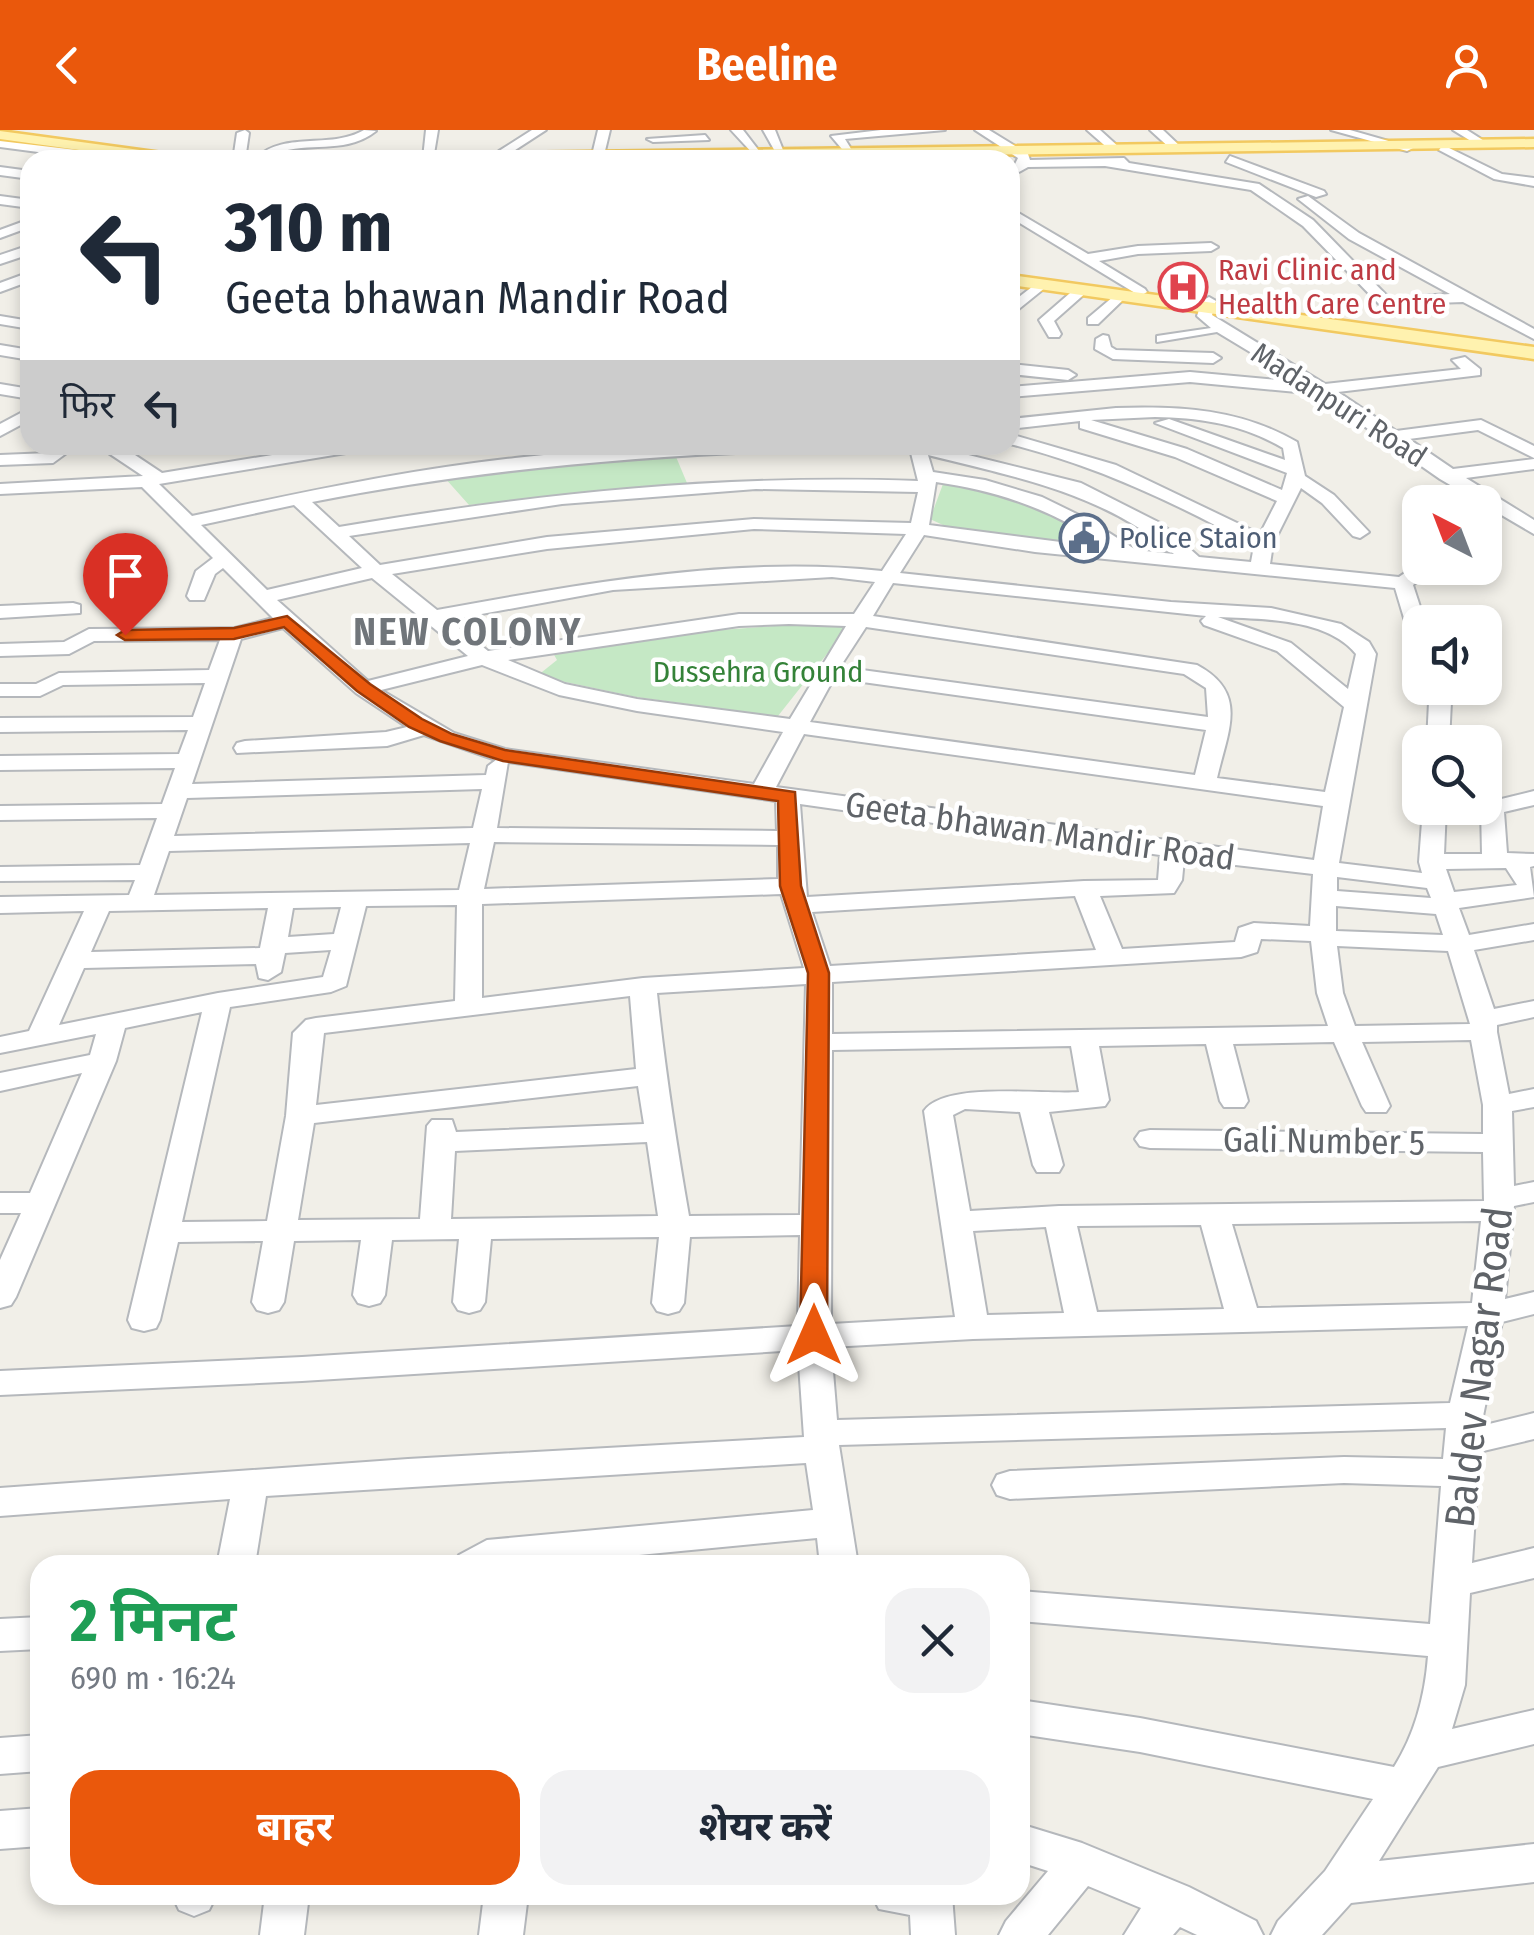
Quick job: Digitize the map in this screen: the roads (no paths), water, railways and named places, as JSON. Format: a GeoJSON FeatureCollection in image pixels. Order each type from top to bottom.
{"type":"FeatureCollection","features":[{"type":"Feature","properties":{"kind":"main road"},"geometry":{"type":"LineString","coordinates":[[13,135],[118,150]]}},
{"type":"Feature","properties":{"kind":"main road"},"geometry":{"type":"LineString","coordinates":[[13,135],[99,150]]}},
{"type":"Feature","properties":{"kind":"main road"},"geometry":{"type":"LineString","coordinates":[[1020,156],[1534,144]]}},
{"type":"Feature","properties":{"kind":"main road"},"geometry":{"type":"LineString","coordinates":[[1411,146],[1534,144]]}},
{"type":"Feature","properties":{"kind":"main road"},"geometry":{"type":"LineString","coordinates":[[1020,156],[1111,156],[1176,148],[1253,152]]}},
{"type":"Feature","properties":{"kind":"main road"},"geometry":{"type":"LineString","coordinates":[[1020,278],[1534,349]]}},
{"type":"Feature","properties":{"kind":"main road"},"geometry":{"type":"LineString","coordinates":[[1020,279],[1130,293]]}},
{"type":"Feature","properties":{"kind":"street"},"geometry":{"type":"LineString","coordinates":[[13,135],[56,130]]}},
{"type":"Feature","properties":{"kind":"street"},"geometry":{"type":"LineString","coordinates":[[272,150],[349,143],[369,130],[385,130]]}},
{"type":"Feature","properties":{"kind":"street"},"geometry":{"type":"LineString","coordinates":[[515,150],[540,130]]}},
{"type":"Feature","properties":{"kind":"street"},"geometry":{"type":"LineString","coordinates":[[737,130],[755,150]]}},
{"type":"Feature","properties":{"kind":"street"},"geometry":{"type":"LineString","coordinates":[[846,150],[837,136],[939,130]]}},
{"type":"Feature","properties":{"kind":"street"},"geometry":{"type":"LineString","coordinates":[[980,130],[1011,150]]}},
{"type":"Feature","properties":{"kind":"street"},"geometry":{"type":"LineString","coordinates":[[1093,130],[1111,156],[1201,181],[1246,184],[1290,209],[1390,303],[1462,298]]}},
{"type":"Feature","properties":{"kind":"street"},"geometry":{"type":"LineString","coordinates":[[1156,130],[1176,148]]}},
{"type":"Feature","properties":{"kind":"street"},"geometry":{"type":"LineString","coordinates":[[1337,130],[1411,146]]}},
{"type":"Feature","properties":{"kind":"street"},"geometry":{"type":"LineString","coordinates":[[1393,130],[1411,146]]}},
{"type":"Feature","properties":{"kind":"street"},"geometry":{"type":"LineString","coordinates":[[1458,130],[1482,144]]}},
{"type":"Feature","properties":{"kind":"street"},"geometry":{"type":"LineString","coordinates":[[240,150],[243,132]]}},
{"type":"Feature","properties":{"kind":"street"},"geometry":{"type":"LineString","coordinates":[[656,146],[702,133]]}},
{"type":"Feature","properties":{"kind":"street"},"geometry":{"type":"LineString","coordinates":[[13,135],[82,150]]}},
{"type":"Feature","properties":{"kind":"street"},"geometry":{"type":"LineString","coordinates":[[91,146],[121,142]]}},
{"type":"Feature","properties":{"kind":"street"},"geometry":{"type":"LineString","coordinates":[[1443,148],[1468,165],[1516,182],[1534,182]]}},
{"type":"Feature","properties":{"kind":"street"},"geometry":{"type":"LineString","coordinates":[[1230,160],[1324,191],[1253,152]]}},
{"type":"Feature","properties":{"kind":"street"},"geometry":{"type":"LineString","coordinates":[[1277,159],[1253,152],[1217,162],[1300,196],[1354,236],[1534,335]]}},
{"type":"Feature","properties":{"kind":"street"},"geometry":{"type":"LineString","coordinates":[[1111,156],[1170,166]]}},
{"type":"Feature","properties":{"kind":"street"},"geometry":{"type":"LineString","coordinates":[[1020,221],[1130,293],[1093,321]]}},
{"type":"Feature","properties":{"kind":"street"},"geometry":{"type":"LineString","coordinates":[[1323,237],[1354,236]]}},
{"type":"Feature","properties":{"kind":"street"},"geometry":{"type":"LineString","coordinates":[[1130,238],[1144,250]]}},
{"type":"Feature","properties":{"kind":"street"},"geometry":{"type":"LineString","coordinates":[[1090,264],[1144,250],[1210,247]]}},
{"type":"Feature","properties":{"kind":"street"},"geometry":{"type":"LineString","coordinates":[[1090,264],[1164,263]]}},
{"type":"Feature","properties":{"kind":"street"},"geometry":{"type":"LineString","coordinates":[[1361,279],[1424,276]]}},
{"type":"Feature","properties":{"kind":"street"},"geometry":{"type":"LineString","coordinates":[[1020,303],[1041,284]]}},
{"type":"Feature","properties":{"kind":"street"},"geometry":{"type":"LineString","coordinates":[[1374,291],[1445,288]]}},
{"type":"Feature","properties":{"kind":"street"},"geometry":{"type":"LineString","coordinates":[[1054,334],[1046,320],[1082,290]]}},
{"type":"Feature","properties":{"kind":"street","name":"Madanpuri Road"},"geometry":{"type":"LineString","coordinates":[[1236,342],[1210,332],[1182,312],[1198,303],[1204,316],[1236,342],[1393,436],[1459,485]]}},
{"type":"Feature","properties":{"kind":"street"},"geometry":{"type":"LineString","coordinates":[[1162,339],[1210,332]]}},
{"type":"Feature","properties":{"kind":"street"},"geometry":{"type":"LineString","coordinates":[[1103,339],[1103,349],[1114,354],[1213,358]]}},
{"type":"Feature","properties":{"kind":"street"},"geometry":{"type":"LineString","coordinates":[[1190,377],[1236,342]]}},
{"type":"Feature","properties":{"kind":"street"},"geometry":{"type":"LineString","coordinates":[[1020,391],[1190,377],[1317,392],[1474,372],[1460,360]]}},
{"type":"Feature","properties":{"kind":"street"},"geometry":{"type":"LineString","coordinates":[[1020,368],[1052,366],[1138,382]]}},
{"type":"Feature","properties":{"kind":"street"},"geometry":{"type":"LineString","coordinates":[[1282,386],[1317,392]]}},
{"type":"Feature","properties":{"kind":"street","name":"Madanpuri Road"},"geometry":{"type":"LineString","coordinates":[[1317,392],[1446,485]]}},
{"type":"Feature","properties":{"kind":"street"},"geometry":{"type":"LineString","coordinates":[[1020,423],[1132,414],[1192,414],[1270,432],[1291,446],[1298,475],[1360,532]]}},
{"type":"Feature","properties":{"kind":"street"},"geometry":{"type":"LineString","coordinates":[[1065,419],[1181,453],[1279,495]]}},
{"type":"Feature","properties":{"kind":"street"},"geometry":{"type":"LineString","coordinates":[[1034,445],[1092,425]]}},
{"type":"Feature","properties":{"kind":"street"},"geometry":{"type":"LineString","coordinates":[[1393,436],[1481,425],[1532,453]]}},
{"type":"Feature","properties":{"kind":"street"},"geometry":{"type":"LineString","coordinates":[[1020,442],[1122,472],[1211,513],[1264,544]]}},
{"type":"Feature","properties":{"kind":"street"},"geometry":{"type":"LineString","coordinates":[[1446,475],[1532,453]]}},
{"type":"Feature","properties":{"kind":"street"},"geometry":{"type":"LineString","coordinates":[[0,460],[57,455]]}},
{"type":"Feature","properties":{"kind":"street","name":"Geeta bhawan Mandir Road"},"geometry":{"type":"LineString","coordinates":[[121,455],[152,480],[223,560],[364,688],[426,728],[503,755],[1174,850],[1325,883],[1440,888]]}},
{"type":"Feature","properties":{"kind":"street"},"geometry":{"type":"LineString","coordinates":[[0,490],[152,480],[303,455]]}},
{"type":"Feature","properties":{"kind":"street"},"geometry":{"type":"LineString","coordinates":[[335,533],[532,462],[621,455]]}},
{"type":"Feature","properties":{"kind":"street"},"geometry":{"type":"LineString","coordinates":[[687,455],[703,485]]}},
{"type":"Feature","properties":{"kind":"street"},"geometry":{"type":"LineString","coordinates":[[754,455],[823,460],[928,481],[1010,490],[1082,520],[1131,556]]}},
{"type":"Feature","properties":{"kind":"street"},"geometry":{"type":"LineString","coordinates":[[837,1555],[830,1523],[814,1335],[818,973],[794,895],[788,838],[775,794],[796,725],[919,529],[928,481],[921,455]]}},
{"type":"Feature","properties":{"kind":"street"},"geometry":{"type":"LineString","coordinates":[[953,455],[1076,487],[1154,528],[1196,563]]}},
{"type":"Feature","properties":{"kind":"street"},"geometry":{"type":"LineString","coordinates":[[189,522],[298,499],[703,485],[823,460]]}},
{"type":"Feature","properties":{"kind":"street"},"geometry":{"type":"LineString","coordinates":[[1042,501],[1122,472]]}},
{"type":"Feature","properties":{"kind":"street"},"geometry":{"type":"LineString","coordinates":[[1260,568],[1279,495],[1298,475]]}},
{"type":"Feature","properties":{"kind":"street"},"geometry":{"type":"LineString","coordinates":[[1211,513],[1279,495]]}},
{"type":"Feature","properties":{"kind":"street"},"geometry":{"type":"LineString","coordinates":[[298,499],[376,571],[484,658],[534,681],[590,697],[1337,802]]}},
{"type":"Feature","properties":{"kind":"street"},"geometry":{"type":"LineString","coordinates":[[1502,505],[1521,502]]}},
{"type":"Feature","properties":{"kind":"street","name":"Madanpuri Road"},"geometry":{"type":"LineString","coordinates":[[1502,514],[1534,528]]}},
{"type":"Feature","properties":{"kind":"street","name":"Madanpuri Road"},"geometry":{"type":"LineString","coordinates":[[1502,517],[1534,538]]}},
{"type":"Feature","properties":{"kind":"street"},"geometry":{"type":"LineString","coordinates":[[262,597],[376,571],[547,543],[754,524],[919,529],[1131,556],[1402,583]]}},
{"type":"Feature","properties":{"kind":"street"},"geometry":{"type":"LineString","coordinates":[[197,596],[206,571],[223,560]]}},
{"type":"Feature","properties":{"kind":"street"},"geometry":{"type":"LineString","coordinates":[[432,617],[613,584],[793,570],[891,576],[1306,620],[1349,635],[1366,654],[1337,802],[1325,883],[1323,936],[1331,996],[1376,1106]]}},
{"type":"Feature","properties":{"kind":"street"},"geometry":{"type":"LineString","coordinates":[[1171,608],[1284,647],[1356,706]]}},
{"type":"Feature","properties":{"kind":"street"},"geometry":{"type":"LineString","coordinates":[[0,612],[73,609]]}},
{"type":"Feature","properties":{"kind":"street"},"geometry":{"type":"LineString","coordinates":[[364,688],[484,658],[739,620],[862,620],[1190,669],[1214,684],[1218,725],[1204,782]]}},
{"type":"Feature","properties":{"kind":"street"},"geometry":{"type":"LineString","coordinates":[[0,650],[69,648],[89,635],[234,634],[287,621]]}},
{"type":"Feature","properties":{"kind":"street"},"geometry":{"type":"LineString","coordinates":[[139,903],[234,634]]}},
{"type":"Feature","properties":{"kind":"street"},"geometry":{"type":"LineString","coordinates":[[827,671],[1218,725]]}},
{"type":"Feature","properties":{"kind":"street"},"geometry":{"type":"LineString","coordinates":[[0,690],[40,690],[58,679],[217,676]]}},
{"type":"Feature","properties":{"kind":"street"},"geometry":{"type":"LineString","coordinates":[[0,724],[201,723]]}},
{"type":"Feature","properties":{"kind":"street"},"geometry":{"type":"LineString","coordinates":[[245,748],[387,740],[426,728]]}},
{"type":"Feature","properties":{"kind":"street"},"geometry":{"type":"LineString","coordinates":[[468,1004],[470,896],[493,782],[503,755]]}},
{"type":"Feature","properties":{"kind":"street"},"geometry":{"type":"LineString","coordinates":[[0,763],[188,761]]}},
{"type":"Feature","properties":{"kind":"street"},"geometry":{"type":"LineString","coordinates":[[0,813],[493,782]]}},
{"type":"Feature","properties":{"kind":"street"},"geometry":{"type":"LineString","coordinates":[[1440,888],[1527,891],[1530,886],[1492,808],[1534,798]]}},
{"type":"Feature","properties":{"kind":"street"},"geometry":{"type":"LineString","coordinates":[[1435,825],[1440,888]]}},
{"type":"Feature","properties":{"kind":"street"},"geometry":{"type":"LineString","coordinates":[[158,844],[482,835],[788,838]]}},
{"type":"Feature","properties":{"kind":"street"},"geometry":{"type":"LineString","coordinates":[[0,905],[1164,888],[1170,880],[1174,850]]}},
{"type":"Feature","properties":{"kind":"street"},"geometry":{"type":"LineString","coordinates":[[1440,888],[1515,861]]}},
{"type":"Feature","properties":{"kind":"street"},"geometry":{"type":"LineString","coordinates":[[0,874],[148,872]]}},
{"type":"Feature","properties":{"kind":"street"},"geometry":{"type":"LineString","coordinates":[[1084,888],[1113,959]]}},
{"type":"Feature","properties":{"kind":"street","name":"Baldev Nagar Road"},"geometry":{"type":"LineString","coordinates":[[1315,1917],[1414,1770],[1445,1685],[1451,1642],[1462,1444],[1487,1314],[1498,1205],[1498,1143],[1497,1105],[1484,1026],[1462,944],[1440,888]]}},
{"type":"Feature","properties":{"kind":"street"},"geometry":{"type":"LineString","coordinates":[[0,1045],[337,980],[355,899]]}},
{"type":"Feature","properties":{"kind":"street"},"geometry":{"type":"LineString","coordinates":[[265,993],[282,901]]}},
{"type":"Feature","properties":{"kind":"street"},"geometry":{"type":"LineString","coordinates":[[40,1036],[100,904]]}},
{"type":"Feature","properties":{"kind":"street"},"geometry":{"type":"LineString","coordinates":[[268,1302],[301,1116],[310,1029],[468,1004],[643,986],[1246,948],[1248,933],[1254,931],[1462,944],[1534,932]]}},
{"type":"Feature","properties":{"kind":"street"},"geometry":{"type":"LineString","coordinates":[[75,960],[271,951],[346,941]]}},
{"type":"Feature","properties":{"kind":"street"},"geometry":{"type":"LineString","coordinates":[[643,986],[651,1076],[663,1132],[675,1228],[668,1303]]}},
{"type":"Feature","properties":{"kind":"street"},"geometry":{"type":"LineString","coordinates":[[144,1320],[218,1001]]}},
{"type":"Feature","properties":{"kind":"street"},"geometry":{"type":"LineString","coordinates":[[819,1042],[1348,1035],[1484,1026],[1534,1009]]}},
{"type":"Feature","properties":{"kind":"street"},"geometry":{"type":"LineString","coordinates":[[2,1290],[102,1061],[114,1021]]}},
{"type":"Feature","properties":{"kind":"street"},"geometry":{"type":"LineString","coordinates":[[1218,1039],[1234,1101]]}},
{"type":"Feature","properties":{"kind":"street"},"geometry":{"type":"LineString","coordinates":[[973,1327],[938,1111],[960,1100],[1040,1104],[1095,1100],[1084,1040]]}},
{"type":"Feature","properties":{"kind":"street"},"geometry":{"type":"LineString","coordinates":[[0,1082],[102,1061]]}},
{"type":"Feature","properties":{"kind":"street"},"geometry":{"type":"LineString","coordinates":[[301,1116],[651,1076]]}},
{"type":"Feature","properties":{"kind":"street"},"geometry":{"type":"LineString","coordinates":[[1497,1105],[1534,1098]]}},
{"type":"Feature","properties":{"kind":"street"},"geometry":{"type":"LineString","coordinates":[[435,1230],[442,1102]]}},
{"type":"Feature","properties":{"kind":"street"},"geometry":{"type":"LineString","coordinates":[[1040,1104],[1034,1110],[1048,1165]]}},
{"type":"Feature","properties":{"kind":"street"},"geometry":{"type":"LineString","coordinates":[[442,1142],[663,1132]]}},
{"type":"Feature","properties":{"kind":"street","name":"Gali Number 5"},"geometry":{"type":"LineString","coordinates":[[1150,1138],[1498,1143]]}},
{"type":"Feature","properties":{"kind":"street"},"geometry":{"type":"LineString","coordinates":[[956,1222],[1498,1205],[1534,1192]]}},
{"type":"Feature","properties":{"kind":"street"},"geometry":{"type":"LineString","coordinates":[[0,1203],[40,1204]]}},
{"type":"Feature","properties":{"kind":"street"},"geometry":{"type":"LineString","coordinates":[[1214,1215],[1244,1321]]}},
{"type":"Feature","properties":{"kind":"street"},"geometry":{"type":"LineString","coordinates":[[1059,1216],[1083,1324]]}},
{"type":"Feature","properties":{"kind":"street"},"geometry":{"type":"LineString","coordinates":[[167,1232],[814,1225]]}},
{"type":"Feature","properties":{"kind":"street"},"geometry":{"type":"LineString","coordinates":[[469,1302],[476,1228]]}},
{"type":"Feature","properties":{"kind":"street"},"geometry":{"type":"LineString","coordinates":[[369,1295],[378,1231]]}},
{"type":"Feature","properties":{"kind":"street"},"geometry":{"type":"LineString","coordinates":[[0,1383],[302,1369],[973,1327],[1487,1314],[1534,1303]]}},
{"type":"Feature","properties":{"kind":"street"},"geometry":{"type":"LineString","coordinates":[[1010,1484],[1344,1470],[1534,1426]]}},
{"type":"Feature","properties":{"kind":"street"},"geometry":{"type":"LineString","coordinates":[[0,1502],[822,1441],[1462,1444]]}},
{"type":"Feature","properties":{"kind":"street"},"geometry":{"type":"LineString","coordinates":[[238,1555],[250,1484]]}},
{"type":"Feature","properties":{"kind":"street"},"geometry":{"type":"LineString","coordinates":[[487,1555],[830,1523]]}},
{"type":"Feature","properties":{"kind":"street"},"geometry":{"type":"LineString","coordinates":[[1455,1582],[1534,1563]]}},
{"type":"Feature","properties":{"kind":"street"},"geometry":{"type":"LineString","coordinates":[[1030,1607],[1451,1642]]}},
{"type":"Feature","properties":{"kind":"street"},"geometry":{"type":"LineString","coordinates":[[0,1636],[30,1634]]}},
{"type":"Feature","properties":{"kind":"street"},"geometry":{"type":"LineString","coordinates":[[1030,1718],[1414,1770],[1534,1726]]}},
{"type":"Feature","properties":{"kind":"street"},"geometry":{"type":"LineString","coordinates":[[0,1756],[30,1754]]}},
{"type":"Feature","properties":{"kind":"street"},"geometry":{"type":"LineString","coordinates":[[0,1830],[30,1828]]}},
{"type":"Feature","properties":{"kind":"street"},"geometry":{"type":"LineString","coordinates":[[1030,1846],[1082,1862],[1174,1901],[1240,1935]]}},
{"type":"Feature","properties":{"kind":"street"},"geometry":{"type":"LineString","coordinates":[[1021,1935],[1082,1862]]}},
{"type":"Feature","properties":{"kind":"street"},"geometry":{"type":"LineString","coordinates":[[1315,1917],[1534,1863]]}},
{"type":"Feature","properties":{"kind":"street"},"geometry":{"type":"LineString","coordinates":[[1146,1935],[1174,1901]]}},
{"type":"Feature","properties":{"kind":"street"},"geometry":{"type":"LineString","coordinates":[[282,1935],[286,1905]]}},
{"type":"Feature","properties":{"kind":"street"},"geometry":{"type":"LineString","coordinates":[[500,1935],[504,1905]]}},
{"type":"Feature","properties":{"kind":"street"},"geometry":{"type":"LineString","coordinates":[[931,1905],[933,1935]]}},
{"type":"Feature","properties":{"kind":"place","name":"Ravi Clinic and Health Care Centre"},"geometry":{"type":"Point","coordinates":[1183,287]}},
{"type":"Feature","properties":{"kind":"place","name":"Police Staion"},"geometry":{"type":"Point","coordinates":[1084,538]}},
{"type":"Feature","properties":{"kind":"district","name":"NEW COLONY"},"geometry":{"type":"Point","coordinates":[468,632]}},
{"type":"Feature","properties":{"kind":"park label","name":"Dussehra Ground"},"geometry":{"type":"Point","coordinates":[758,672]}}]}
